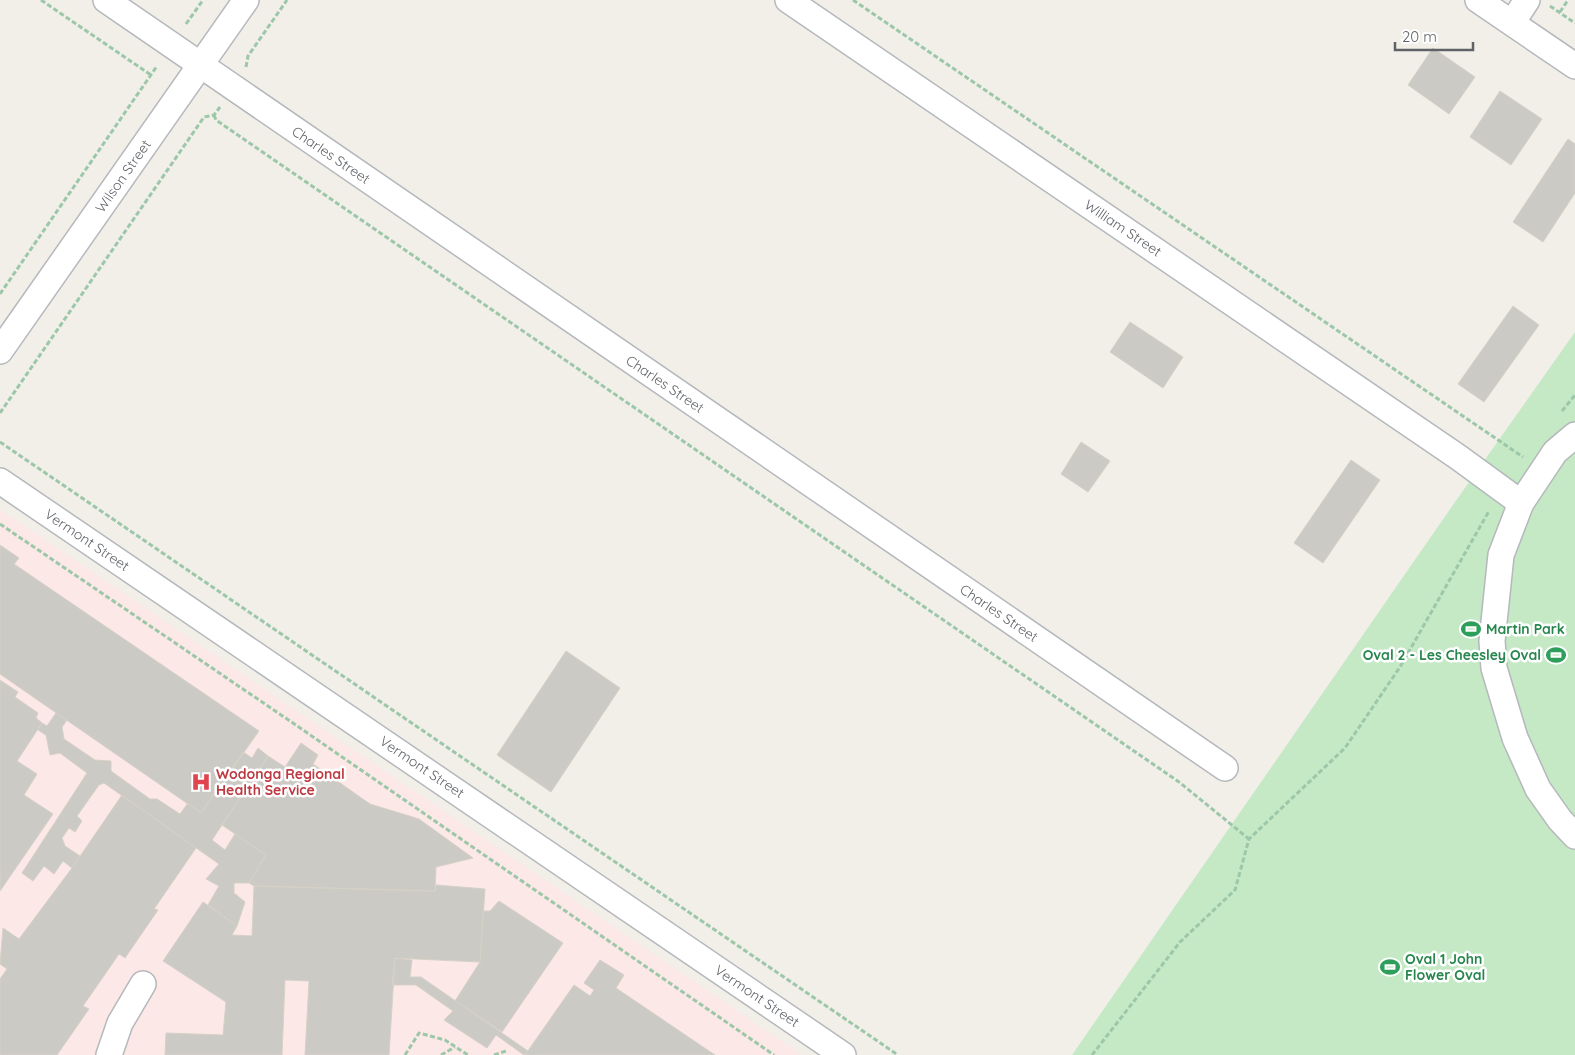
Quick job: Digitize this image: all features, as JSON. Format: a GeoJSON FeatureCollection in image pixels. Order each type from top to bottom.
{"type":"FeatureCollection","features":[{"type":"Feature","properties":{"kind":"street","name":"Charles Street"},"geometry":{"type":"LineString","coordinates":[[106,0],[1224,768]]}},
{"type":"Feature","properties":{"kind":"street","name":"Wilson Street"},"geometry":{"type":"LineString","coordinates":[[0,351],[246,0]]}},
{"type":"Feature","properties":{"kind":"street","name":"William Street"},"geometry":{"type":"LineString","coordinates":[[788,0],[1458,457],[1521,504]]}},
{"type":"Feature","properties":{"kind":"street"},"geometry":{"type":"LineString","coordinates":[[1478,0],[1575,66]]}},
{"type":"Feature","properties":{"kind":"street"},"geometry":{"type":"LineString","coordinates":[[1512,23],[1537,2]]}},
{"type":"Feature","properties":{"kind":"street"},"geometry":{"type":"LineString","coordinates":[[1575,435],[1555,452],[1521,504],[1501,555],[1492,641],[1494,668],[1514,738],[1538,789],[1560,820],[1575,836]]}},
{"type":"Feature","properties":{"kind":"street","name":"Vermont Street"},"geometry":{"type":"LineString","coordinates":[[0,481],[843,1055]]}},
{"type":"Feature","properties":{"kind":"street"},"geometry":{"type":"LineString","coordinates":[[109,1055],[120,1024],[143,984]]}},
{"type":"Feature","properties":{"kind":"path"},"geometry":{"type":"LineString","coordinates":[[41,0],[151,76]]}},
{"type":"Feature","properties":{"kind":"path"},"geometry":{"type":"LineString","coordinates":[[0,294],[203,0]]}},
{"type":"Feature","properties":{"kind":"path"},"geometry":{"type":"LineString","coordinates":[[0,413],[204,117],[214,115],[235,89],[244,76],[248,56],[287,0]]}},
{"type":"Feature","properties":{"kind":"path"},"geometry":{"type":"LineString","coordinates":[[853,0],[1525,458],[1500,490],[1400,667],[1345,748],[1250,839],[1235,890],[1180,942],[1092,1055]]}},
{"type":"Feature","properties":{"kind":"path"},"geometry":{"type":"LineString","coordinates":[[1560,12],[1568,0]]}},
{"type":"Feature","properties":{"kind":"path"},"geometry":{"type":"LineString","coordinates":[[1537,2],[1560,12],[1575,23]]}},
{"type":"Feature","properties":{"kind":"path"},"geometry":{"type":"LineString","coordinates":[[214,115],[216,120],[1179,782],[1250,839]]}},
{"type":"Feature","properties":{"kind":"path"},"geometry":{"type":"LineString","coordinates":[[1558,416],[1575,396]]}},
{"type":"Feature","properties":{"kind":"path"},"geometry":{"type":"LineString","coordinates":[[0,442],[898,1055]]}},
{"type":"Feature","properties":{"kind":"path"},"geometry":{"type":"LineString","coordinates":[[0,524],[290,721],[774,1055]]}},
{"type":"Feature","properties":{"kind":"path"},"geometry":{"type":"LineString","coordinates":[[405,1055],[419,1033],[445,1040],[468,1055]]}},
{"type":"Feature","properties":{"kind":"path"},"geometry":{"type":"LineString","coordinates":[[441,1055],[455,1047]]}},
{"type":"Feature","properties":{"kind":"path"},"geometry":{"type":"LineString","coordinates":[[494,1055],[506,1051]]}},
{"type":"Feature","properties":{"kind":"shaded area","name":"Wodonga Regional Health Service"},"geometry":{"type":"Polygon","coordinates":[[[0,509],[802,1055],[0,1055],[0,509]]]}},
{"type":"Feature","properties":{"kind":"green space","name":"Martin Park"},"geometry":{"type":"Polygon","coordinates":[[[1575,332],[1575,1055],[1072,1055],[1455,502],[1575,332]]]}},
{"type":"Feature","properties":{"kind":"building"},"geometry":{"type":"Polygon","coordinates":[[[1433,48],[1475,77],[1449,114],[1408,85],[1433,48]]]}},
{"type":"Feature","properties":{"kind":"building"},"geometry":{"type":"Polygon","coordinates":[[[1500,91],[1542,119],[1511,165],[1470,137],[1500,91]]]}},
{"type":"Feature","properties":{"kind":"building"},"geometry":{"type":"Polygon","coordinates":[[[1568,139],[1575,144],[1575,193],[1543,242],[1513,222],[1568,139]]]}},
{"type":"Feature","properties":{"kind":"building"},"geometry":{"type":"Polygon","coordinates":[[[1513,306],[1539,325],[1484,402],[1458,384],[1513,306]]]}},
{"type":"Feature","properties":{"kind":"building"},"geometry":{"type":"Polygon","coordinates":[[[1130,322],[1183,357],[1163,388],[1110,352],[1130,322]]]}},
{"type":"Feature","properties":{"kind":"building"},"geometry":{"type":"Polygon","coordinates":[[[1081,442],[1110,461],[1088,492],[1061,474],[1081,442]]]}},
{"type":"Feature","properties":{"kind":"building"},"geometry":{"type":"Polygon","coordinates":[[[1351,460],[1380,480],[1323,563],[1294,543],[1351,460]]]}},
{"type":"Feature","properties":{"kind":"building"},"geometry":{"type":"Polygon","coordinates":[[[0,545],[19,558],[14,564],[259,731],[201,813],[0,674],[0,545]]]}},
{"type":"Feature","properties":{"kind":"building"},"geometry":{"type":"Polygon","coordinates":[[[566,651],[620,688],[551,792],[497,755],[566,651]]]}},
{"type":"Feature","properties":{"kind":"building"},"geometry":{"type":"Polygon","coordinates":[[[0,680],[18,692],[15,697],[38,713],[36,718],[42,723],[17,761],[37,774],[24,795],[53,814],[0,891],[0,680]]]}},
{"type":"Feature","properties":{"kind":"building"},"geometry":{"type":"Polygon","coordinates":[[[56,713],[67,720],[62,727],[64,739],[95,760],[111,761],[111,771],[150,799],[157,799],[180,814],[188,803],[201,813],[243,752],[252,758],[258,748],[268,756],[212,840],[225,850],[235,834],[266,855],[249,883],[234,883],[234,893],[245,902],[237,926],[208,905],[219,886],[206,879],[219,864],[104,783],[99,785],[77,816],[82,821],[75,832],[69,828],[62,838],[65,846],[80,856],[72,868],[63,861],[54,874],[44,866],[33,881],[22,873],[87,773],[60,753],[50,755],[46,735],[38,730],[42,723],[47,726],[56,713]]]}},
{"type":"Feature","properties":{"kind":"building"},"geometry":{"type":"Polygon","coordinates":[[[301,743],[318,755],[313,764],[370,804],[419,819],[473,858],[436,867],[435,891],[254,886],[249,883],[266,855],[222,825],[268,756],[285,767],[301,743]]]}},
{"type":"Feature","properties":{"kind":"building"},"geometry":{"type":"Polygon","coordinates":[[[122,795],[196,848],[154,909],[158,910],[125,958],[119,954],[83,1006],[89,1009],[57,1055],[0,1055],[0,979],[7,969],[0,964],[3,928],[19,939],[72,868],[122,795]]]}},
{"type":"Feature","properties":{"kind":"building"},"geometry":{"type":"Polygon","coordinates":[[[436,885],[485,889],[480,962],[395,958],[389,1055],[305,1055],[309,981],[285,980],[282,1055],[165,1055],[166,1033],[223,1035],[226,1002],[163,961],[203,902],[237,926],[232,935],[252,936],[254,886],[435,891],[436,885]]]}},
{"type":"Feature","properties":{"kind":"building"},"geometry":{"type":"Polygon","coordinates":[[[499,901],[563,943],[502,1032],[455,1001],[480,962],[483,911],[490,911],[499,901]]]}},
{"type":"Feature","properties":{"kind":"building"},"geometry":{"type":"Polygon","coordinates":[[[395,958],[412,960],[410,977],[421,977],[528,1051],[524,1055],[496,1035],[487,1048],[444,1020],[453,1011],[416,985],[392,985],[395,958]]]}},
{"type":"Feature","properties":{"kind":"building"},"geometry":{"type":"Polygon","coordinates":[[[600,960],[624,975],[616,988],[715,1055],[525,1055],[574,985],[590,996],[594,990],[584,983],[600,960]]]}},
{"type":"Feature","properties":{"kind":"place","name":"Martin Park"},"geometry":{"type":"Point","coordinates":[1471,629]}},
{"type":"Feature","properties":{"kind":"place","name":"Oval 2 - Les Cheesley Oval"},"geometry":{"type":"Point","coordinates":[1556,655]}},
{"type":"Feature","properties":{"kind":"place","name":"Wodonga Regional Health Service"},"geometry":{"type":"Point","coordinates":[201,782]}},
{"type":"Feature","properties":{"kind":"place","name":"Oval 1 John Flower Oval"},"geometry":{"type":"Point","coordinates":[1390,967]}}]}
